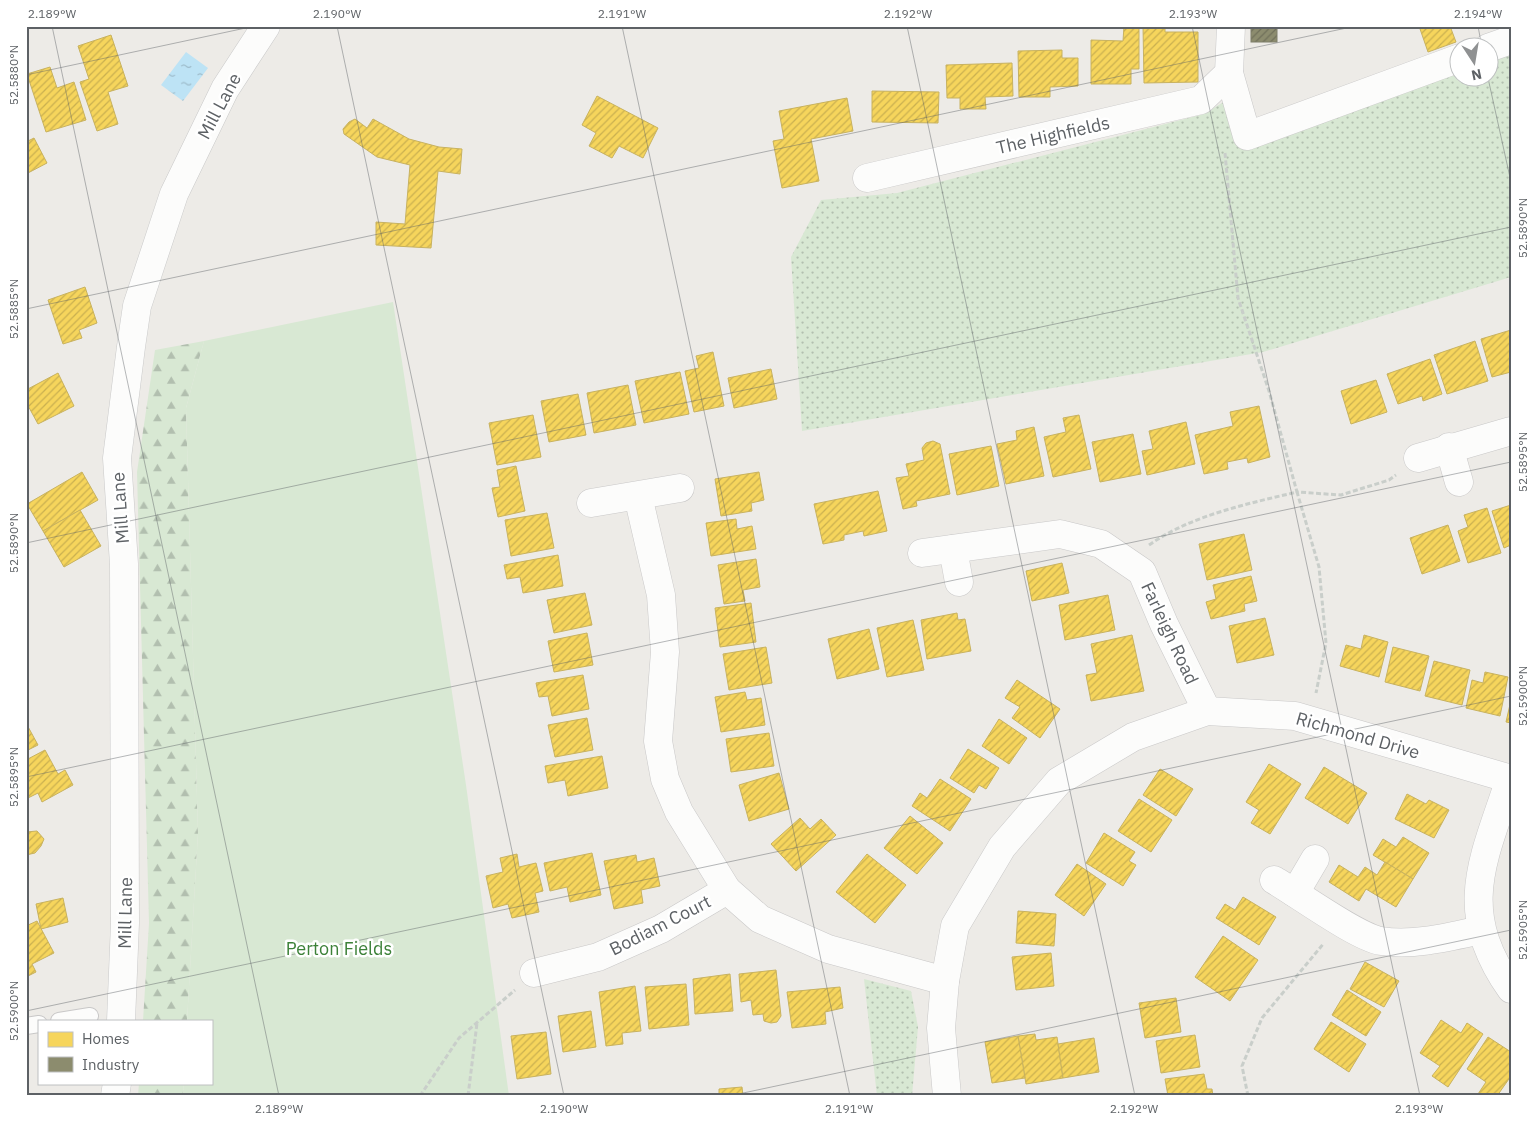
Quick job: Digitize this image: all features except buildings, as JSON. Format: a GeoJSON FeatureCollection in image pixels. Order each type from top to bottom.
{"type":"FeatureCollection","features":[{"type":"Feature","properties":{"kind":"street","name":"Mill Lane"},"geometry":{"type":"LineString","coordinates":[[121,1020],[125,913],[124,564],[117,458],[131,347],[137,306],[174,194],[225,89],[266,26]]}},
{"type":"Feature","properties":{"kind":"street"},"geometry":{"type":"LineString","coordinates":[[1232,26],[1228,73],[1247,136],[1450,62]]}},
{"type":"Feature","properties":{"kind":"street","name":"The Highfields"},"geometry":{"type":"LineString","coordinates":[[867,178],[1201,100],[1228,73]]}},
{"type":"Feature","properties":{"kind":"street"},"geometry":{"type":"LineString","coordinates":[[1418,458],[1450,447],[1511,431]]}},
{"type":"Feature","properties":{"kind":"street"},"geometry":{"type":"LineString","coordinates":[[1450,447],[1459,482]]}},
{"type":"Feature","properties":{"kind":"street"},"geometry":{"type":"LineString","coordinates":[[591,502],[680,488]]}},
{"type":"Feature","properties":{"kind":"street"},"geometry":{"type":"LineString","coordinates":[[638,496],[661,595],[665,652],[658,741],[665,778],[679,812],[727,890],[760,919],[828,949],[944,981]]}},
{"type":"Feature","properties":{"kind":"street","name":"Farleigh Road"},"geometry":{"type":"LineString","coordinates":[[922,553],[1060,534],[1101,544],[1142,572],[1164,624],[1208,711]]}},
{"type":"Feature","properties":{"kind":"street"},"geometry":{"type":"LineString","coordinates":[[953,549],[959,582]]}},
{"type":"Feature","properties":{"kind":"street","name":"Richmond Drive"},"geometry":{"type":"LineString","coordinates":[[947,1096],[941,1028],[944,981],[955,926],[1002,847],[1059,781],[1133,737],[1208,711],[1295,716],[1510,779]]}},
{"type":"Feature","properties":{"kind":"street"},"geometry":{"type":"LineString","coordinates":[[1510,779],[1482,867],[1478,892],[1481,930],[1487,949],[1511,989]]}},
{"type":"Feature","properties":{"kind":"street"},"geometry":{"type":"LineString","coordinates":[[1315,859],[1285,886],[1363,934],[1381,941],[1438,940],[1481,930]]}},
{"type":"Feature","properties":{"kind":"street","name":"Bodiam Court"},"geometry":{"type":"LineString","coordinates":[[534,973],[598,956],[661,929],[727,890]]}},
{"type":"Feature","properties":{"kind":"lane"},"geometry":{"type":"LineString","coordinates":[[65,1020],[90,1016]]}},
{"type":"Feature","properties":{"kind":"path"},"geometry":{"type":"LineString","coordinates":[[1224,147],[1238,298],[1269,391],[1319,567],[1326,643],[1311,720]]}},
{"type":"Feature","properties":{"kind":"path"},"geometry":{"type":"LineString","coordinates":[[1126,561],[1170,530],[1243,505],[1297,492],[1340,495],[1389,480],[1418,458]]}},
{"type":"Feature","properties":{"kind":"path"},"geometry":{"type":"LineString","coordinates":[[1248,1096],[1242,1066],[1262,1018],[1342,921]]}},
{"type":"Feature","properties":{"kind":"path"},"geometry":{"type":"LineString","coordinates":[[420,1096],[459,1038],[534,973]]}},
{"type":"Feature","properties":{"kind":"path"},"geometry":{"type":"LineString","coordinates":[[468,1096],[477,1022]]}},
{"type":"Feature","properties":{"kind":"green space"},"geometry":{"type":"Polygon","coordinates":[[[1511,40],[1511,277],[1263,352],[802,431],[791,257],[821,200],[897,193],[1204,114],[1240,92],[1254,123],[1450,59],[1450,88],[1500,88],[1500,44],[1511,40]]]}},
{"type":"Feature","properties":{"kind":"green space","name":"Perton Fields"},"geometry":{"type":"Polygon","coordinates":[[[393,302],[466,785],[509,1096],[183,1096],[184,1084],[212,1084],[212,1020],[187,1020],[198,833],[186,408],[204,341],[393,302]]]}},
{"type":"Feature","properties":{"kind":"green space"},"geometry":{"type":"Polygon","coordinates":[[[204,341],[186,408],[198,833],[187,1020],[143,1020],[149,923],[137,472],[155,350],[204,341]]]}},
{"type":"Feature","properties":{"kind":"green space"},"geometry":{"type":"Polygon","coordinates":[[[864,979],[911,991],[918,1027],[912,1096],[877,1096],[864,979]]]}},
{"type":"Feature","properties":{"kind":"green space"},"geometry":{"type":"Polygon","coordinates":[[[139,1084],[184,1084],[183,1096],[138,1096],[139,1084]]]}},
{"type":"Feature","properties":{"kind":"water"},"geometry":{"type":"Polygon","coordinates":[[[186,52],[208,68],[183,101],[161,85],[186,52]]]}}]}
